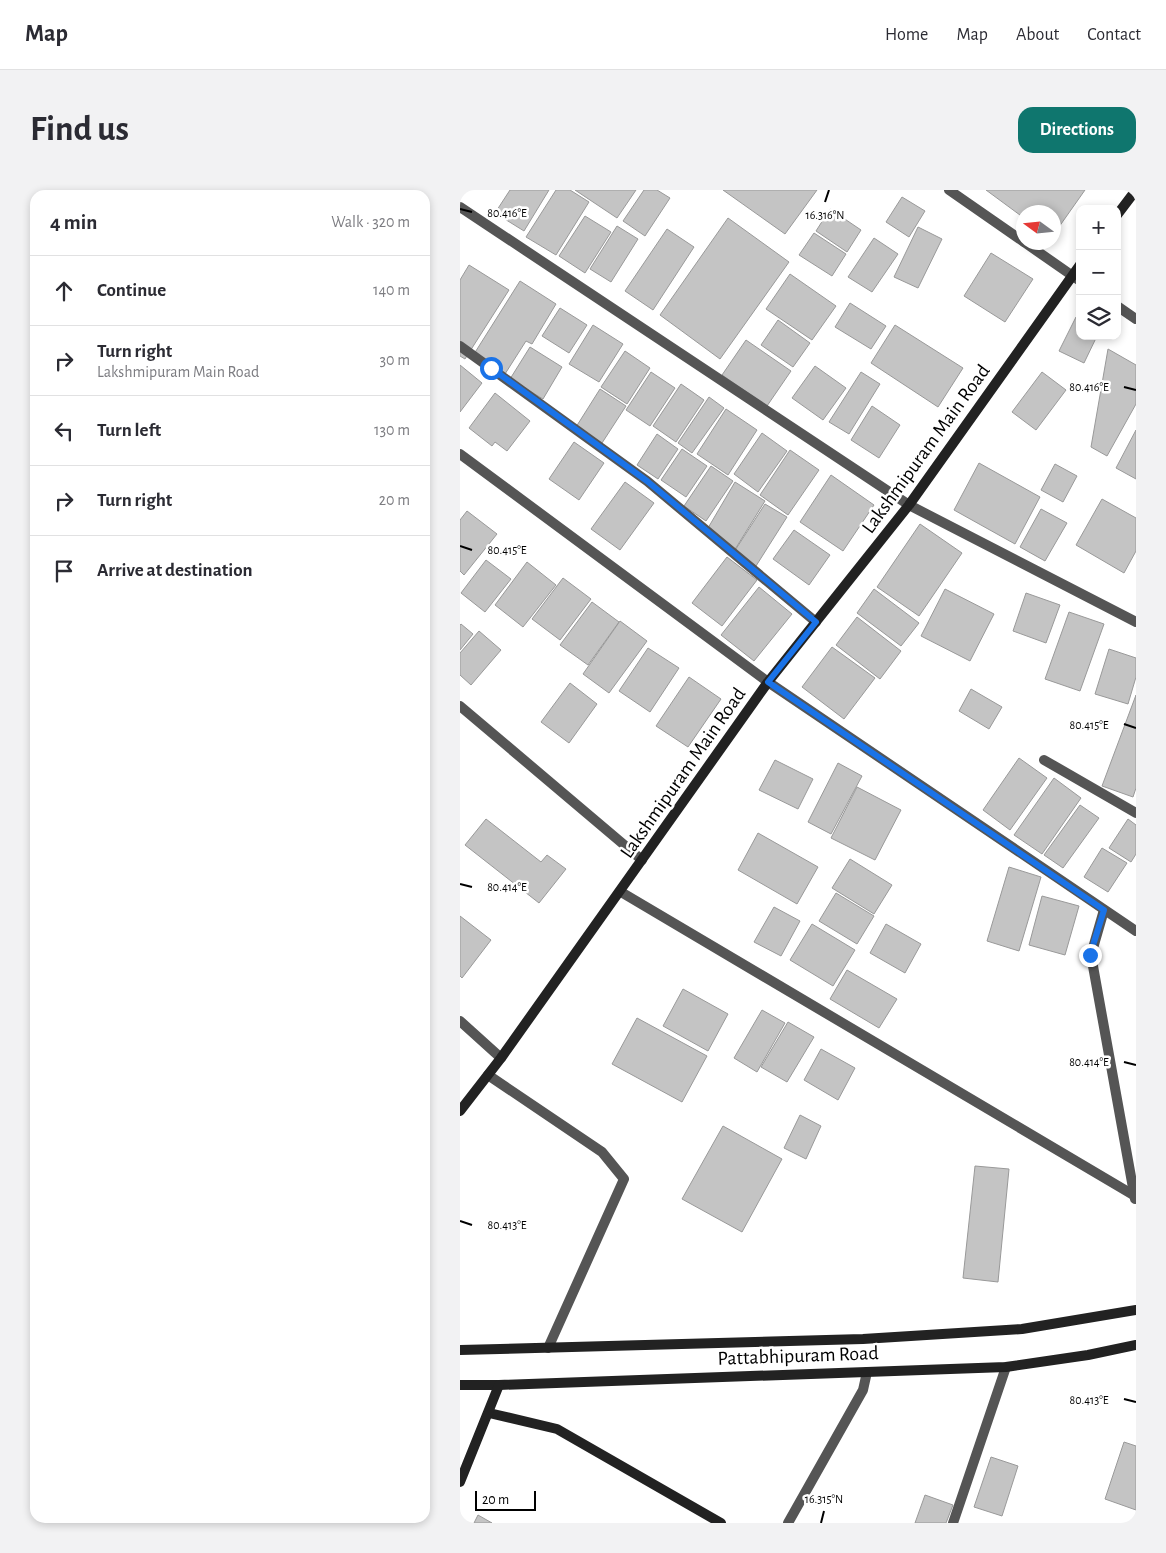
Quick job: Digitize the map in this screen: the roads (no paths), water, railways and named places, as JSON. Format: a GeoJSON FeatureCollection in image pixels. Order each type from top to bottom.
{"type":"FeatureCollection","features":[{"type":"Feature","properties":{"kind":"street"},"geometry":{"type":"LineString","coordinates":[[949,190],[1016,236]]}},
{"type":"Feature","properties":{"kind":"street"},"geometry":{"type":"LineString","coordinates":[[1121,210],[1136,190]]}},
{"type":"Feature","properties":{"kind":"street"},"geometry":{"type":"LineString","coordinates":[[460,207],[909,505],[1136,622]]}},
{"type":"Feature","properties":{"kind":"street"},"geometry":{"type":"LineString","coordinates":[[1035,250],[1076,279]]}},
{"type":"Feature","properties":{"kind":"street","name":"Lakshmipuram Main Road"},"geometry":{"type":"LineString","coordinates":[[460,1111],[501,1058],[621,892],[768,682],[909,505],[1076,279]]}},
{"type":"Feature","properties":{"kind":"street"},"geometry":{"type":"LineString","coordinates":[[1121,309],[1136,319]]}},
{"type":"Feature","properties":{"kind":"street"},"geometry":{"type":"LineString","coordinates":[[460,346],[647,481],[816,622]]}},
{"type":"Feature","properties":{"kind":"street"},"geometry":{"type":"LineString","coordinates":[[460,454],[768,682],[1136,931]]}},
{"type":"Feature","properties":{"kind":"street"},"geometry":{"type":"LineString","coordinates":[[460,706],[642,860]]}},
{"type":"Feature","properties":{"kind":"street"},"geometry":{"type":"LineString","coordinates":[[1044,760],[1136,813]]}},
{"type":"Feature","properties":{"kind":"street"},"geometry":{"type":"LineString","coordinates":[[621,892],[1135,1199]]}},
{"type":"Feature","properties":{"kind":"street"},"geometry":{"type":"LineString","coordinates":[[1104,910],[1090,955],[1135,1199]]}},
{"type":"Feature","properties":{"kind":"street"},"geometry":{"type":"LineString","coordinates":[[460,1021],[501,1058]]}},
{"type":"Feature","properties":{"kind":"street"},"geometry":{"type":"LineString","coordinates":[[488,1075],[602,1152],[624,1179],[548,1348]]}},
{"type":"Feature","properties":{"kind":"street","name":"Pattabhipuram Road"},"geometry":{"type":"LineString","coordinates":[[460,1350],[863,1339],[1022,1329],[1136,1310]]}},
{"type":"Feature","properties":{"kind":"street","name":"Pattabhipuram Road"},"geometry":{"type":"LineString","coordinates":[[460,1384],[499,1385],[1006,1367],[1088,1356],[1136,1344]]}},
{"type":"Feature","properties":{"kind":"street"},"geometry":{"type":"LineString","coordinates":[[953,1523],[1006,1367]]}},
{"type":"Feature","properties":{"kind":"street"},"geometry":{"type":"LineString","coordinates":[[788,1523],[862,1390],[867,1372]]}},
{"type":"Feature","properties":{"kind":"street"},"geometry":{"type":"LineString","coordinates":[[460,1482],[499,1385]]}},
{"type":"Feature","properties":{"kind":"street"},"geometry":{"type":"LineString","coordinates":[[489,1413],[557,1429],[721,1523]]}}]}
